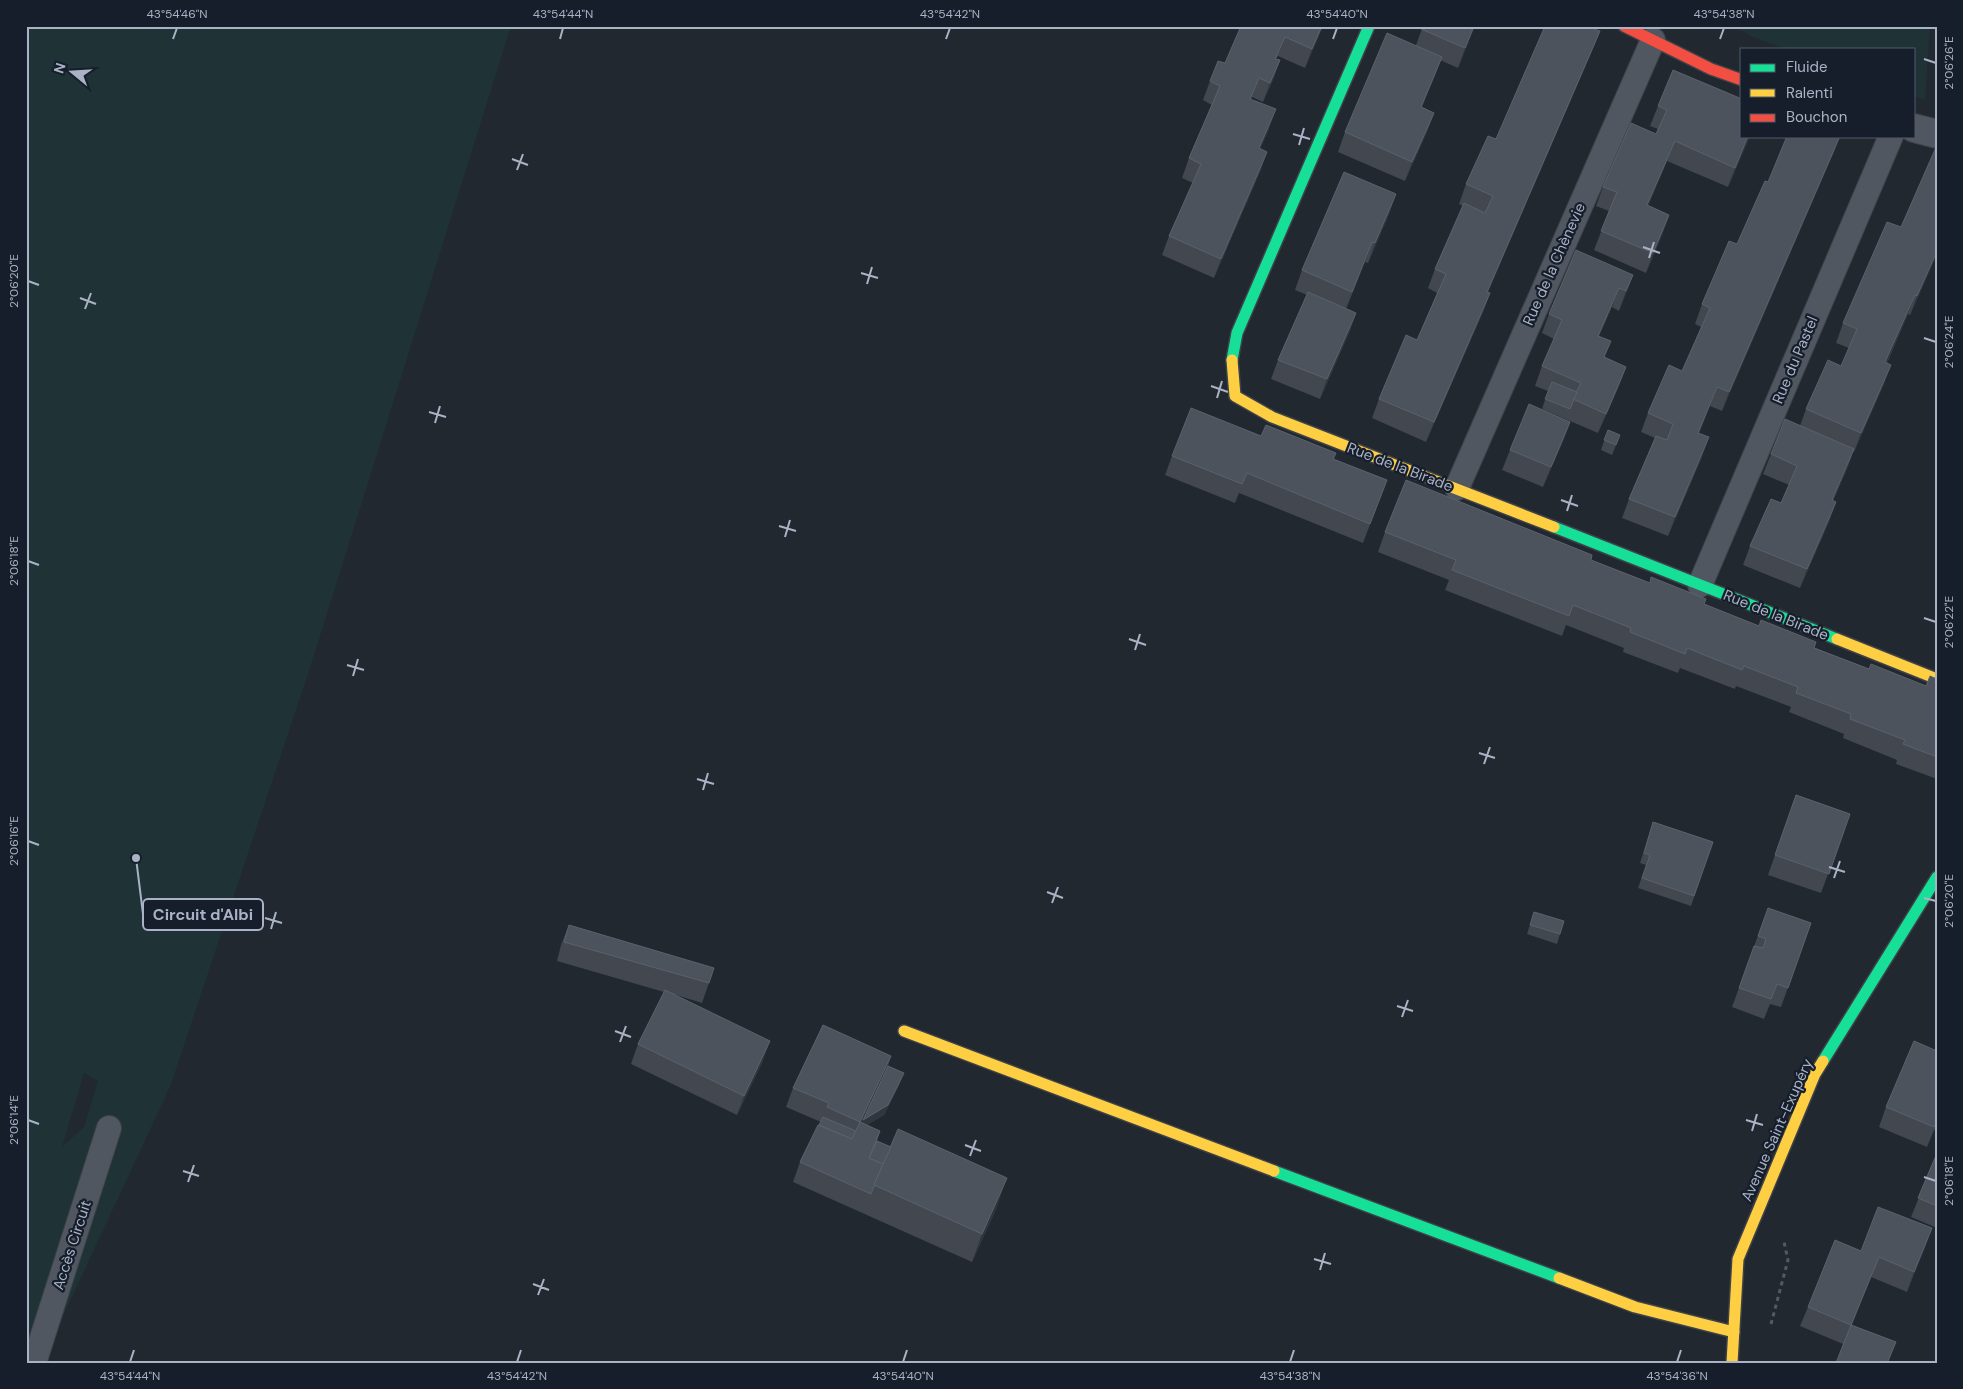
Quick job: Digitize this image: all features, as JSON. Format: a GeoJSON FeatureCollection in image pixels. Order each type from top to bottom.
{"type":"FeatureCollection","features":[{"type":"Feature","properties":{"kind":"street","name":"Rue de la Birade"},"geometry":{"type":"LineString","coordinates":[[1369,26],[1237,333],[1231,365],[1235,396],[1272,417],[1457,488],[1937,679]]}},
{"type":"Feature","properties":{"kind":"street"},"geometry":{"type":"LineString","coordinates":[[1624,26],[1711,68],[1740,79]]}},
{"type":"Feature","properties":{"kind":"street"},"geometry":{"type":"LineString","coordinates":[[1916,129],[1937,134]]}},
{"type":"Feature","properties":{"kind":"street","name":"Avenue Saint-Exupéry"},"geometry":{"type":"LineString","coordinates":[[1732,1363],[1738,1259],[1815,1074],[1937,877]]}},
{"type":"Feature","properties":{"kind":"street"},"geometry":{"type":"LineString","coordinates":[[904,1031],[1636,1307],[1734,1332]]}},
{"type":"Feature","properties":{"kind":"lane","name":"Rue de la Chènevie"},"geometry":{"type":"LineString","coordinates":[[1457,488],[1653,40]]}},
{"type":"Feature","properties":{"kind":"lane","name":"Rue du Pastel"},"geometry":{"type":"LineString","coordinates":[[1700,584],[1890,138]]}},
{"type":"Feature","properties":{"kind":"lane","name":"Accès Circuit"},"geometry":{"type":"LineString","coordinates":[[34,1363],[109,1128]]}},
{"type":"Feature","properties":{"kind":"path"},"geometry":{"type":"LineString","coordinates":[[1770,1326],[1788,1260],[1783,1236]]}},
{"type":"Feature","properties":{"kind":"green space"},"geometry":{"type":"Polygon","coordinates":[[[26,26],[511,26],[309,671],[170,1087],[49,1346],[26,1363],[26,26]],[[84,1073],[62,1147],[84,1127],[98,1081],[84,1073]]]}},
{"type":"Feature","properties":{"kind":"green space"},"geometry":{"type":"Polygon","coordinates":[[[1732,26],[1930,26],[1925,100],[1916,97],[1916,48],[1783,48],[1756,38],[1732,26]]]}},
{"type":"Feature","properties":{"kind":"building"},"geometry":{"type":"Polygon","coordinates":[[[1241,26],[1259,26],[1263,28],[1263,26],[1322,26],[1312,49],[1285,37],[1275,59],[1280,60],[1270,83],[1259,78],[1250,99],[1276,109],[1259,148],[1267,152],[1221,259],[1169,236],[1201,164],[1189,158],[1220,86],[1210,81],[1218,61],[1225,63],[1241,26]]]}},
{"type":"Feature","properties":{"kind":"building"},"geometry":{"type":"Polygon","coordinates":[[[1423,26],[1474,26],[1465,48],[1421,29],[1423,26]]]}},
{"type":"Feature","properties":{"kind":"building"},"geometry":{"type":"Polygon","coordinates":[[[1545,26],[1587,26],[1600,31],[1487,292],[1490,293],[1434,422],[1379,399],[1406,335],[1417,340],[1446,274],[1435,269],[1464,203],[1485,213],[1493,196],[1466,184],[1488,136],[1496,139],[1545,26]]]}},
{"type":"Feature","properties":{"kind":"building"},"geometry":{"type":"Polygon","coordinates":[[[1387,33],[1442,57],[1421,107],[1434,113],[1412,162],[1345,132],[1387,33]]]}},
{"type":"Feature","properties":{"kind":"building"},"geometry":{"type":"Polygon","coordinates":[[[1673,70],[1740,98],[1740,138],[1747,138],[1735,168],[1675,141],[1647,205],[1669,215],[1653,253],[1601,231],[1617,192],[1603,187],[1631,123],[1656,134],[1667,110],[1658,106],[1673,70]]]}},
{"type":"Feature","properties":{"kind":"building"},"geometry":{"type":"Polygon","coordinates":[[[1786,138],[1839,138],[1729,392],[1717,387],[1698,433],[1709,437],[1675,517],[1629,499],[1656,436],[1667,440],[1673,424],[1648,413],[1669,365],[1682,371],[1710,308],[1702,304],[1729,241],[1737,244],[1765,181],[1768,182],[1786,138]]]}},
{"type":"Feature","properties":{"kind":"building"},"geometry":{"type":"Polygon","coordinates":[[[1937,145],[1937,251],[1885,362],[1891,365],[1861,433],[1806,409],[1828,360],[1841,366],[1857,329],[1843,323],[1887,222],[1901,227],[1937,145]]]}},
{"type":"Feature","properties":{"kind":"building"},"geometry":{"type":"Polygon","coordinates":[[[1344,172],[1396,194],[1375,243],[1372,242],[1352,292],[1302,270],[1344,172]]]}},
{"type":"Feature","properties":{"kind":"building"},"geometry":{"type":"Polygon","coordinates":[[[1576,250],[1633,275],[1626,291],[1619,288],[1598,336],[1611,341],[1604,357],[1626,367],[1606,414],[1573,399],[1581,383],[1542,366],[1562,320],[1549,314],[1576,250]]]}},
{"type":"Feature","properties":{"kind":"building"},"geometry":{"type":"Polygon","coordinates":[[[1308,292],[1356,313],[1327,379],[1278,360],[1308,292]]]}},
{"type":"Feature","properties":{"kind":"building"},"geometry":{"type":"Polygon","coordinates":[[[1552,382],[1577,392],[1570,409],[1545,399],[1552,382]]]}},
{"type":"Feature","properties":{"kind":"building"},"geometry":{"type":"Polygon","coordinates":[[[1529,404],[1570,422],[1551,467],[1510,450],[1529,404]]]}},
{"type":"Feature","properties":{"kind":"building"},"geometry":{"type":"Polygon","coordinates":[[[1191,408],[1261,436],[1266,425],[1336,453],[1333,459],[1387,480],[1370,524],[1247,473],[1242,484],[1172,456],[1191,408]]]}},
{"type":"Feature","properties":{"kind":"building"},"geometry":{"type":"Polygon","coordinates":[[[1785,419],[1854,449],[1832,500],[1836,502],[1807,569],[1750,546],[1771,499],[1781,503],[1797,466],[1771,454],[1785,419]]]}},
{"type":"Feature","properties":{"kind":"building"},"geometry":{"type":"Polygon","coordinates":[[[1608,430],[1620,435],[1616,445],[1604,440],[1608,430]]]}},
{"type":"Feature","properties":{"kind":"building"},"geometry":{"type":"Polygon","coordinates":[[[1406,480],[1592,555],[1591,560],[1650,583],[1651,577],[1706,599],[1704,604],[1759,626],[1761,620],[1816,642],[1814,648],[1869,669],[1871,664],[1926,686],[1930,676],[1937,679],[1937,757],[1903,744],[1905,740],[1850,719],[1851,714],[1796,693],[1798,687],[1744,666],[1742,670],[1687,648],[1685,654],[1630,632],[1631,628],[1573,605],[1569,616],[1452,570],[1456,560],[1385,532],[1406,480]]]}},
{"type":"Feature","properties":{"kind":"building"},"geometry":{"type":"Polygon","coordinates":[[[1796,795],[1850,814],[1829,874],[1775,855],[1796,795]]]}},
{"type":"Feature","properties":{"kind":"building"},"geometry":{"type":"Polygon","coordinates":[[[1653,822],[1713,842],[1694,896],[1642,878],[1650,855],[1644,853],[1653,822]]]}},
{"type":"Feature","properties":{"kind":"building"},"geometry":{"type":"Polygon","coordinates":[[[1768,908],[1811,923],[1788,988],[1777,984],[1771,999],[1739,988],[1754,946],[1763,948],[1766,939],[1758,936],[1768,908]]]}},
{"type":"Feature","properties":{"kind":"building"},"geometry":{"type":"Polygon","coordinates":[[[1534,912],[1564,921],[1560,934],[1530,925],[1534,912]]]}},
{"type":"Feature","properties":{"kind":"building"},"geometry":{"type":"Polygon","coordinates":[[[569,925],[714,968],[709,983],[564,942],[569,925]]]}},
{"type":"Feature","properties":{"kind":"building"},"geometry":{"type":"Polygon","coordinates":[[[665,990],[770,1041],[744,1096],[638,1044],[665,990]]]}},
{"type":"Feature","properties":{"kind":"building"},"geometry":{"type":"Polygon","coordinates":[[[823,1025],[891,1056],[860,1122],[827,1107],[829,1103],[793,1088],[823,1025]]]}},
{"type":"Feature","properties":{"kind":"building"},"geometry":{"type":"Polygon","coordinates":[[[1914,1041],[1937,1051],[1937,1121],[1934,1127],[1886,1107],[1914,1041]]]}},
{"type":"Feature","properties":{"kind":"building"},"geometry":{"type":"Polygon","coordinates":[[[888,1066],[904,1073],[888,1105],[863,1120],[888,1066]]]}},
{"type":"Feature","properties":{"kind":"building"},"geometry":{"type":"Polygon","coordinates":[[[823,1117],[856,1131],[852,1139],[819,1125],[823,1117]]]}},
{"type":"Feature","properties":{"kind":"building"},"geometry":{"type":"Polygon","coordinates":[[[860,1122],[880,1131],[869,1158],[883,1164],[871,1194],[800,1162],[818,1125],[852,1139],[860,1122]]]}},
{"type":"Feature","properties":{"kind":"building"},"geometry":{"type":"Polygon","coordinates":[[[898,1129],[1007,1178],[982,1234],[874,1185],[898,1129]]]}},
{"type":"Feature","properties":{"kind":"building"},"geometry":{"type":"Polygon","coordinates":[[[877,1141],[891,1147],[883,1164],[869,1158],[877,1141]]]}},
{"type":"Feature","properties":{"kind":"building"},"geometry":{"type":"Polygon","coordinates":[[[1937,1153],[1937,1206],[1918,1198],[1937,1153]]]}},
{"type":"Feature","properties":{"kind":"building"},"geometry":{"type":"Polygon","coordinates":[[[1878,1207],[1932,1228],[1914,1272],[1879,1257],[1851,1325],[1808,1307],[1835,1240],[1861,1251],[1878,1207]]]}},
{"type":"Feature","properties":{"kind":"building"},"geometry":{"type":"Polygon","coordinates":[[[1851,1325],[1896,1342],[1887,1363],[1836,1363],[1851,1325]]]}},
{"type":"Feature","properties":{"kind":"traffic: fast"},"geometry":{"type":"LineString","coordinates":[[1232,360],[1237,333],[1369,26]]}},
{"type":"Feature","properties":{"kind":"traffic: fast"},"geometry":{"type":"LineString","coordinates":[[1554,527],[1837,639]]}},
{"type":"Feature","properties":{"kind":"traffic: fast"},"geometry":{"type":"LineString","coordinates":[[1823,1061],[1937,877]]}},
{"type":"Feature","properties":{"kind":"traffic: fast"},"geometry":{"type":"LineString","coordinates":[[1274,1171],[1559,1278]]}},
{"type":"Feature","properties":{"kind":"traffic: slow"},"geometry":{"type":"LineString","coordinates":[[1232,360],[1235,396],[1272,417],[1554,527]]}},
{"type":"Feature","properties":{"kind":"traffic: slow"},"geometry":{"type":"LineString","coordinates":[[1837,639],[1937,679]]}},
{"type":"Feature","properties":{"kind":"traffic: slow"},"geometry":{"type":"LineString","coordinates":[[904,1031],[1274,1171]]}},
{"type":"Feature","properties":{"kind":"traffic: slow"},"geometry":{"type":"LineString","coordinates":[[1732,1363],[1738,1259],[1815,1074],[1823,1061]]}},
{"type":"Feature","properties":{"kind":"traffic: slow"},"geometry":{"type":"LineString","coordinates":[[1559,1278],[1635,1307],[1734,1332]]}},
{"type":"Feature","properties":{"kind":"traffic: jam"},"geometry":{"type":"LineString","coordinates":[[1624,26],[1711,69],[1740,79]]}},
{"type":"Feature","properties":{"kind":"place","name":"Circuit d'Albi"},"geometry":{"type":"Point","coordinates":[136,858]}}]}
